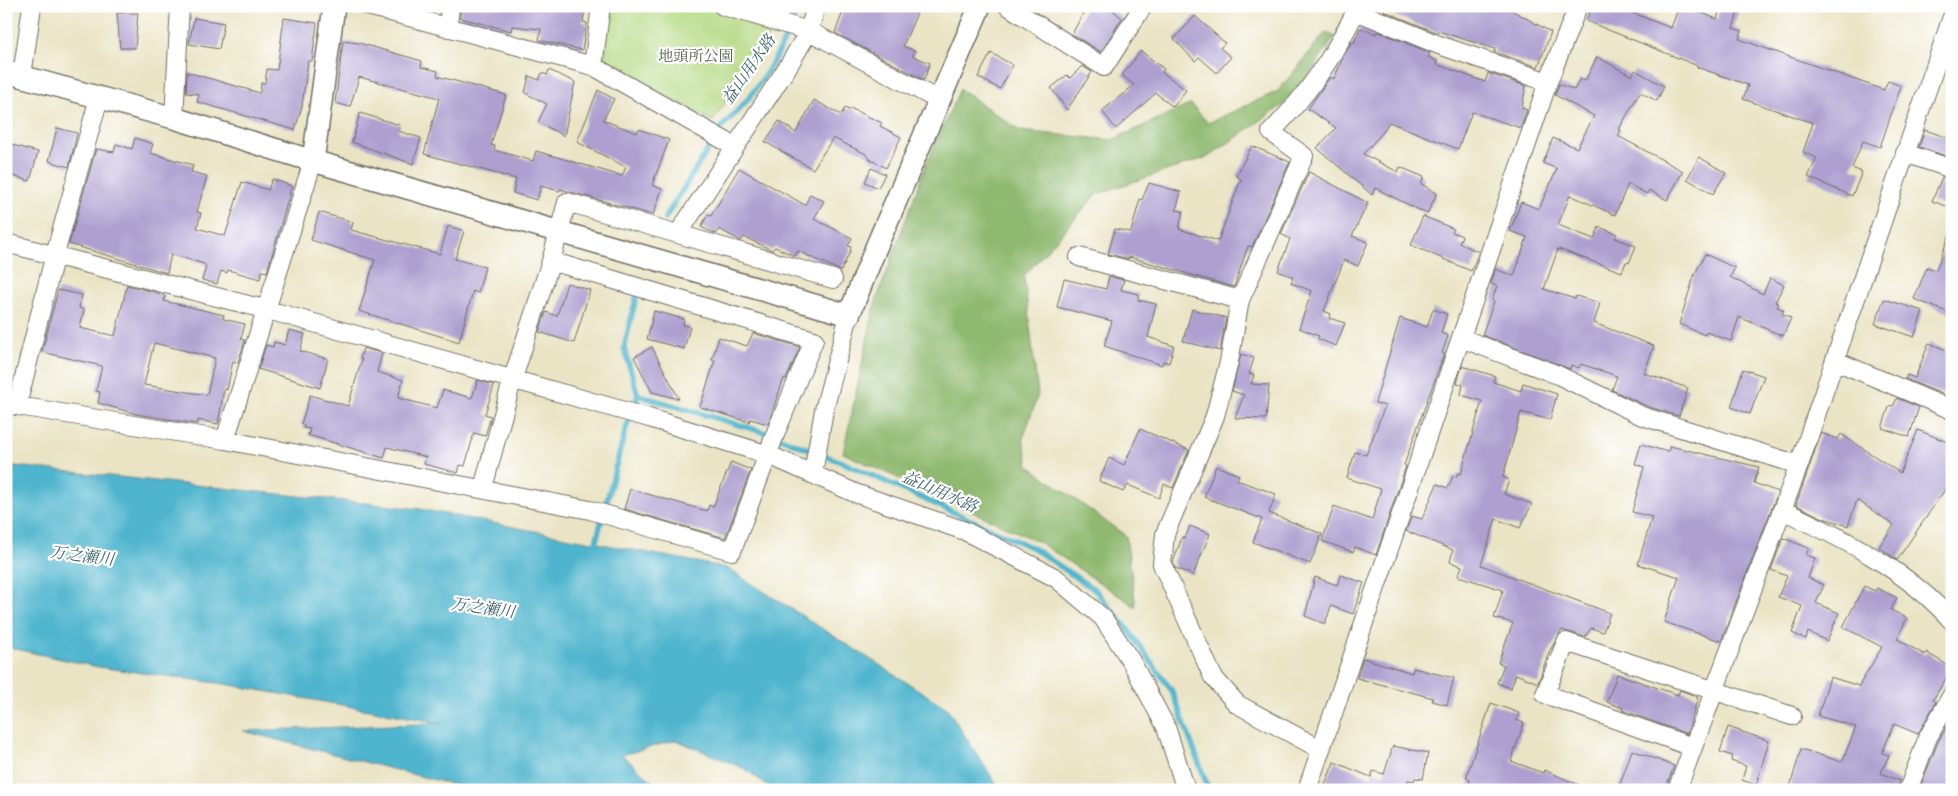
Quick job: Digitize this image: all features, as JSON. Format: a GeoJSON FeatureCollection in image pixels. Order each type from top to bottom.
{"type":"FeatureCollection","features":[{"type":"Feature","properties":{"kind":"street"},"geometry":{"type":"LineString","coordinates":[[32,6],[14,74],[174,118],[313,161],[849,315]]}},
{"type":"Feature","properties":{"kind":"street"},"geometry":{"type":"LineString","coordinates":[[174,118],[180,6]]}},
{"type":"Feature","properties":{"kind":"street"},"geometry":{"type":"LineString","coordinates":[[225,440],[268,310],[313,161],[334,6]]}},
{"type":"Feature","properties":{"kind":"street"},"geometry":{"type":"LineString","coordinates":[[368,6],[593,66],[729,143]]}},
{"type":"Feature","properties":{"kind":"street"},"geometry":{"type":"LineString","coordinates":[[448,28],[450,6]]}},
{"type":"Feature","properties":{"kind":"street"},"geometry":{"type":"LineString","coordinates":[[593,66],[601,6]]}},
{"type":"Feature","properties":{"kind":"street"},"geometry":{"type":"LineString","coordinates":[[723,6],[805,29],[940,101]]}},
{"type":"Feature","properties":{"kind":"street"},"geometry":{"type":"LineString","coordinates":[[678,234],[729,143],[788,68],[816,6]]}},
{"type":"Feature","properties":{"kind":"street"},"geometry":{"type":"LineString","coordinates":[[814,467],[818,440],[849,315],[877,245],[980,6]]}},
{"type":"Feature","properties":{"kind":"street"},"geometry":{"type":"LineString","coordinates":[[1008,6],[1104,67],[1143,6]]}},
{"type":"Feature","properties":{"kind":"street"},"geometry":{"type":"LineString","coordinates":[[1307,790],[1548,82],[1578,6]]}},
{"type":"Feature","properties":{"kind":"street"},"geometry":{"type":"LineString","coordinates":[[1320,749],[1237,704],[1212,677],[1162,564],[1165,534],[1215,416],[1230,362],[1240,300],[1304,156],[1271,132],[1301,101],[1326,66],[1356,11],[1439,45],[1548,82]]}},
{"type":"Feature","properties":{"kind":"street"},"geometry":{"type":"LineString","coordinates":[[1677,790],[1836,361],[1952,17]]}},
{"type":"Feature","properties":{"kind":"street"},"geometry":{"type":"LineString","coordinates":[[99,98],[12,405],[225,440],[483,488],[590,510],[732,552],[772,444],[814,340],[551,260]]}},
{"type":"Feature","properties":{"kind":"street"},"geometry":{"type":"LineString","coordinates":[[1905,153],[1952,169]]}},
{"type":"Feature","properties":{"kind":"street"},"geometry":{"type":"LineString","coordinates":[[483,488],[512,380],[560,232],[566,202],[833,279]]}},
{"type":"Feature","properties":{"kind":"street"},"geometry":{"type":"LineString","coordinates":[[6,243],[268,310],[648,418],[772,444],[814,467],[855,493],[966,531],[1056,578],[1079,595],[1113,630],[1132,661],[1166,728],[1186,790]]}},
{"type":"Feature","properties":{"kind":"street"},"geometry":{"type":"LineString","coordinates":[[1080,257],[1240,300]]}},
{"type":"Feature","properties":{"kind":"street"},"geometry":{"type":"LineString","coordinates":[[1461,338],[1558,375],[1642,416],[1799,465]]}},
{"type":"Feature","properties":{"kind":"street"},"geometry":{"type":"LineString","coordinates":[[1836,361],[1952,410]]}},
{"type":"Feature","properties":{"kind":"street"},"geometry":{"type":"LineString","coordinates":[[1782,510],[1874,557],[1932,599],[1952,621]]}},
{"type":"Feature","properties":{"kind":"street"},"geometry":{"type":"LineString","coordinates":[[1692,748],[1545,694],[1566,642],[1792,716]]}},
{"type":"Feature","properties":{"kind":"street"},"geometry":{"type":"LineString","coordinates":[[1908,790],[1928,737],[1952,695]]}},
{"type":"Feature","properties":{"kind":"green space","name":"地頭所公園"},"geometry":{"type":"Polygon","coordinates":[[[609,6],[700,6],[774,27],[713,121],[604,63],[609,6]]]}},
{"type":"Feature","properties":{"kind":"green space"},"geometry":{"type":"Polygon","coordinates":[[[1326,32],[1335,37],[1293,98],[1208,157],[1097,194],[1024,276],[1038,395],[1023,439],[1029,466],[1126,536],[1136,607],[1039,542],[843,453],[875,304],[927,162],[960,89],[1020,131],[1112,140],[1191,104],[1208,123],[1278,91],[1326,32]]]}},
{"type":"Feature","properties":{"kind":"water","name":"万之瀬川"},"geometry":{"type":"Polygon","coordinates":[[[6,465],[420,509],[727,568],[947,708],[1000,790],[773,790],[745,769],[676,740],[622,755],[662,790],[474,790],[243,731],[441,723],[225,684],[98,667],[6,647],[6,465]]]}},
{"type":"Feature","properties":{"kind":"building"},"geometry":{"type":"Polygon","coordinates":[[[461,6],[585,6],[583,22],[587,23],[582,50],[539,40],[541,29],[512,26],[511,31],[460,18],[461,6]]]}},
{"type":"Feature","properties":{"kind":"building"},"geometry":{"type":"Polygon","coordinates":[[[855,6],[920,6],[903,46],[915,51],[913,56],[930,63],[924,80],[835,33],[844,9],[853,13],[855,6]]]}},
{"type":"Feature","properties":{"kind":"building"},"geometry":{"type":"Polygon","coordinates":[[[1087,6],[1108,6],[1122,18],[1101,52],[1072,34],[1087,6]]]}},
{"type":"Feature","properties":{"kind":"building"},"geometry":{"type":"Polygon","coordinates":[[[1385,6],[1504,6],[1551,32],[1538,67],[1494,52],[1495,49],[1438,31],[1438,33],[1384,11],[1385,6]]]}},
{"type":"Feature","properties":{"kind":"building"},"geometry":{"type":"Polygon","coordinates":[[[1592,6],[1615,6],[1671,28],[1679,6],[1685,6],[1717,19],[1721,6],[1740,6],[1733,28],[1742,31],[1739,39],[1884,90],[1888,81],[1901,86],[1880,147],[1863,141],[1852,168],[1862,172],[1852,196],[1808,177],[1817,158],[1803,152],[1813,123],[1743,99],[1748,85],[1697,67],[1586,21],[1592,6]]]}},
{"type":"Feature","properties":{"kind":"building"},"geometry":{"type":"Polygon","coordinates":[[[117,13],[138,13],[135,48],[120,48],[117,13]]]}},
{"type":"Feature","properties":{"kind":"building"},"geometry":{"type":"Polygon","coordinates":[[[1195,16],[1225,43],[1220,48],[1231,57],[1217,73],[1199,57],[1195,61],[1174,39],[1195,16]]]}},
{"type":"Feature","properties":{"kind":"building"},"geometry":{"type":"Polygon","coordinates":[[[194,18],[224,23],[219,49],[189,44],[194,18]]]}},
{"type":"Feature","properties":{"kind":"building"},"geometry":{"type":"Polygon","coordinates":[[[284,18],[317,23],[312,61],[308,61],[302,106],[295,130],[197,102],[199,94],[186,93],[187,72],[260,93],[261,83],[265,83],[267,69],[277,70],[284,18]]]}},
{"type":"Feature","properties":{"kind":"building"},"geometry":{"type":"Polygon","coordinates":[[[1360,28],[1376,34],[1377,31],[1430,53],[1428,57],[1437,61],[1436,64],[1485,82],[1488,73],[1526,86],[1522,108],[1527,110],[1521,128],[1472,112],[1458,149],[1389,122],[1383,132],[1363,154],[1398,172],[1400,167],[1424,177],[1421,184],[1437,193],[1427,214],[1375,188],[1372,195],[1317,148],[1336,128],[1308,109],[1330,77],[1334,79],[1344,55],[1352,42],[1354,43],[1360,28]]]}},
{"type":"Feature","properties":{"kind":"building"},"geometry":{"type":"Polygon","coordinates":[[[343,41],[359,43],[422,61],[421,67],[438,71],[437,76],[506,95],[491,145],[495,146],[494,150],[533,161],[536,151],[622,176],[626,167],[577,142],[598,90],[614,99],[603,120],[637,133],[639,129],[669,140],[652,185],[662,189],[653,215],[560,189],[559,191],[541,186],[537,200],[513,193],[516,179],[424,154],[439,98],[359,77],[350,107],[335,103],[343,41]]]}},
{"type":"Feature","properties":{"kind":"building"},"geometry":{"type":"Polygon","coordinates":[[[1141,51],[1164,69],[1162,72],[1186,90],[1173,107],[1156,93],[1116,129],[1102,111],[1134,85],[1122,75],[1141,51]]]}},
{"type":"Feature","properties":{"kind":"building"},"geometry":{"type":"Polygon","coordinates":[[[991,53],[1013,65],[1000,89],[978,77],[991,53]]]}},
{"type":"Feature","properties":{"kind":"building"},"geometry":{"type":"Polygon","coordinates":[[[1597,57],[1632,76],[1635,70],[1664,86],[1657,101],[1640,92],[1619,129],[1621,130],[1618,136],[1683,171],[1667,200],[1649,190],[1647,194],[1628,184],[1615,215],[1570,195],[1558,225],[1594,239],[1599,227],[1617,234],[1615,238],[1636,246],[1629,263],[1626,262],[1622,272],[1558,249],[1544,289],[1575,299],[1576,296],[1600,303],[1594,323],[1654,346],[1644,373],[1688,388],[1679,416],[1649,407],[1612,390],[1617,376],[1581,364],[1579,368],[1571,365],[1570,369],[1482,335],[1494,301],[1492,300],[1497,286],[1491,284],[1495,269],[1514,276],[1527,237],[1510,231],[1521,202],[1539,209],[1557,169],[1543,163],[1553,138],[1577,148],[1594,116],[1555,95],[1559,84],[1574,90],[1580,79],[1585,81],[1597,57]]]}},
{"type":"Feature","properties":{"kind":"building"},"geometry":{"type":"Polygon","coordinates":[[[1082,66],[1092,72],[1067,110],[1051,88],[1067,75],[1070,78],[1082,66]]]}},
{"type":"Feature","properties":{"kind":"building"},"geometry":{"type":"Polygon","coordinates":[[[549,70],[575,82],[564,136],[538,122],[547,104],[525,93],[529,76],[539,80],[542,73],[547,75],[549,70]]]}},
{"type":"Feature","properties":{"kind":"building"},"geometry":{"type":"Polygon","coordinates":[[[814,100],[841,115],[845,108],[849,110],[850,108],[882,123],[880,126],[901,137],[886,168],[871,160],[866,154],[833,138],[813,169],[765,142],[779,121],[796,133],[814,100]]]}},
{"type":"Feature","properties":{"kind":"building"},"geometry":{"type":"Polygon","coordinates":[[[360,113],[400,125],[398,131],[421,138],[413,164],[352,142],[360,113]]]}},
{"type":"Feature","properties":{"kind":"building"},"geometry":{"type":"Polygon","coordinates":[[[57,128],[77,133],[69,167],[49,161],[57,128]]]}},
{"type":"Feature","properties":{"kind":"building"},"geometry":{"type":"Polygon","coordinates":[[[1925,130],[1952,139],[1952,158],[1919,147],[1925,130]]]}},
{"type":"Feature","properties":{"kind":"building"},"geometry":{"type":"Polygon","coordinates":[[[135,138],[153,144],[150,153],[193,165],[191,172],[207,176],[197,212],[201,213],[197,228],[225,236],[242,182],[268,190],[272,179],[292,186],[267,272],[262,271],[260,279],[228,270],[227,273],[221,271],[217,284],[202,280],[206,267],[204,264],[171,254],[167,273],[69,244],[96,149],[114,152],[116,144],[132,149],[135,138]]]}},
{"type":"Feature","properties":{"kind":"building"},"geometry":{"type":"Polygon","coordinates":[[[6,143],[38,152],[30,181],[6,174],[6,143]]]}},
{"type":"Feature","properties":{"kind":"building"},"geometry":{"type":"Polygon","coordinates":[[[1252,146],[1290,162],[1252,247],[1248,246],[1234,287],[1129,257],[1129,259],[1108,254],[1115,229],[1131,232],[1140,199],[1142,200],[1149,183],[1181,192],[1176,210],[1183,211],[1179,229],[1218,241],[1241,179],[1236,176],[1252,146]]]}},
{"type":"Feature","properties":{"kind":"building"},"geometry":{"type":"Polygon","coordinates":[[[1699,157],[1726,173],[1713,194],[1687,179],[1699,157]]]}},
{"type":"Feature","properties":{"kind":"building"},"geometry":{"type":"Polygon","coordinates":[[[739,168],[805,205],[810,194],[824,201],[814,219],[852,238],[848,246],[851,247],[850,252],[841,271],[798,251],[795,256],[775,247],[772,250],[744,237],[741,241],[719,229],[716,234],[701,227],[708,214],[711,216],[739,168]]]}},
{"type":"Feature","properties":{"kind":"building"},"geometry":{"type":"Polygon","coordinates":[[[871,168],[885,174],[878,188],[865,182],[871,168]]]}},
{"type":"Feature","properties":{"kind":"building"},"geometry":{"type":"Polygon","coordinates":[[[1309,172],[1368,203],[1352,236],[1368,242],[1358,266],[1344,260],[1324,311],[1331,314],[1329,318],[1345,323],[1336,346],[1318,339],[1319,336],[1299,328],[1312,291],[1291,283],[1293,277],[1278,271],[1290,239],[1281,234],[1309,172]]]}},
{"type":"Feature","properties":{"kind":"building"},"geometry":{"type":"Polygon","coordinates":[[[1942,177],[1952,179],[1952,208],[1932,201],[1942,177]]]}},
{"type":"Feature","properties":{"kind":"building"},"geometry":{"type":"Polygon","coordinates":[[[319,212],[353,222],[351,230],[440,254],[448,226],[464,231],[455,259],[485,267],[478,293],[473,291],[459,342],[359,311],[375,260],[311,240],[319,212]]]}},
{"type":"Feature","properties":{"kind":"building"},"geometry":{"type":"Polygon","coordinates":[[[1423,216],[1454,229],[1452,232],[1462,236],[1459,243],[1479,252],[1471,271],[1411,245],[1423,216]]]}},
{"type":"Feature","properties":{"kind":"building"},"geometry":{"type":"Polygon","coordinates":[[[1950,233],[1952,233],[1952,314],[1914,299],[1927,267],[1936,270],[1950,233]]]}},
{"type":"Feature","properties":{"kind":"building"},"geometry":{"type":"Polygon","coordinates":[[[1705,254],[1735,268],[1730,277],[1763,294],[1770,278],[1784,285],[1775,302],[1779,304],[1777,307],[1784,310],[1782,314],[1791,318],[1783,336],[1739,317],[1731,341],[1706,332],[1705,335],[1679,324],[1694,276],[1705,254]]]}},
{"type":"Feature","properties":{"kind":"building"},"geometry":{"type":"Polygon","coordinates":[[[1109,276],[1124,280],[1121,290],[1139,294],[1138,300],[1156,304],[1148,337],[1174,346],[1169,363],[1163,361],[1162,365],[1104,346],[1112,321],[1057,307],[1064,279],[1106,289],[1109,276]]]}},
{"type":"Feature","properties":{"kind":"building"},"geometry":{"type":"Polygon","coordinates":[[[567,283],[590,290],[574,343],[539,332],[546,312],[557,316],[567,283]]]}},
{"type":"Feature","properties":{"kind":"building"},"geometry":{"type":"Polygon","coordinates":[[[127,285],[162,294],[165,296],[164,301],[224,315],[223,319],[245,324],[241,339],[245,340],[238,363],[233,361],[227,390],[224,389],[218,424],[198,420],[198,424],[136,414],[98,403],[100,392],[96,391],[102,366],[42,352],[58,290],[82,295],[79,308],[84,310],[80,328],[115,336],[127,285]],[[154,343],[144,385],[207,395],[215,358],[154,343]]]}},
{"type":"Feature","properties":{"kind":"building"},"geometry":{"type":"Polygon","coordinates":[[[1884,299],[1923,311],[1914,337],[1875,324],[1884,299]]]}},
{"type":"Feature","properties":{"kind":"building"},"geometry":{"type":"Polygon","coordinates":[[[1192,309],[1226,318],[1220,351],[1183,341],[1192,309]]]}},
{"type":"Feature","properties":{"kind":"building"},"geometry":{"type":"Polygon","coordinates":[[[1433,309],[1447,314],[1441,333],[1448,336],[1442,353],[1444,354],[1404,465],[1406,466],[1376,555],[1355,547],[1353,552],[1322,541],[1334,506],[1372,520],[1381,489],[1347,478],[1355,452],[1366,455],[1385,406],[1375,403],[1400,318],[1427,327],[1433,309]]]}},
{"type":"Feature","properties":{"kind":"building"},"geometry":{"type":"Polygon","coordinates":[[[654,311],[684,319],[683,325],[690,327],[684,349],[647,339],[654,311]]]}},
{"type":"Feature","properties":{"kind":"building"},"geometry":{"type":"Polygon","coordinates":[[[289,330],[305,334],[300,351],[328,359],[320,388],[258,369],[266,345],[273,347],[274,342],[285,345],[289,330]]]}},
{"type":"Feature","properties":{"kind":"building"},"geometry":{"type":"Polygon","coordinates":[[[753,333],[800,347],[786,379],[784,378],[768,424],[750,419],[749,422],[700,407],[715,360],[712,360],[719,337],[747,346],[753,333]]]}},
{"type":"Feature","properties":{"kind":"building"},"geometry":{"type":"Polygon","coordinates":[[[1929,343],[1952,352],[1952,398],[1905,379],[1907,375],[1915,378],[1929,343]]]}},
{"type":"Feature","properties":{"kind":"building"},"geometry":{"type":"Polygon","coordinates":[[[652,347],[679,399],[652,392],[634,357],[652,347]]]}},
{"type":"Feature","properties":{"kind":"building"},"geometry":{"type":"Polygon","coordinates":[[[363,348],[382,353],[377,372],[403,380],[398,398],[437,408],[443,390],[472,398],[478,380],[494,385],[485,414],[491,416],[485,436],[474,433],[465,466],[460,465],[458,473],[424,464],[426,457],[387,447],[384,458],[308,435],[310,429],[303,428],[304,425],[301,424],[310,395],[348,406],[362,359],[360,359],[363,348]]]}},
{"type":"Feature","properties":{"kind":"building"},"geometry":{"type":"Polygon","coordinates":[[[1241,354],[1254,358],[1249,374],[1254,375],[1251,384],[1269,385],[1266,419],[1235,418],[1244,395],[1232,391],[1241,354]]]}},
{"type":"Feature","properties":{"kind":"building"},"geometry":{"type":"Polygon","coordinates":[[[1462,366],[1495,376],[1493,382],[1521,391],[1523,383],[1557,394],[1550,420],[1521,412],[1503,477],[1509,480],[1504,494],[1532,504],[1520,528],[1496,519],[1481,565],[1610,613],[1603,632],[1591,628],[1585,637],[1562,630],[1549,652],[1538,683],[1516,674],[1511,688],[1497,683],[1504,665],[1498,663],[1513,623],[1494,618],[1503,590],[1458,576],[1462,566],[1450,562],[1453,550],[1406,531],[1412,516],[1422,519],[1437,484],[1448,488],[1453,476],[1456,477],[1458,473],[1461,474],[1482,401],[1461,395],[1463,385],[1457,383],[1462,366]]]}},
{"type":"Feature","properties":{"kind":"building"},"geometry":{"type":"Polygon","coordinates":[[[1743,369],[1764,376],[1750,414],[1731,407],[1743,369]]]}},
{"type":"Feature","properties":{"kind":"building"},"geometry":{"type":"Polygon","coordinates":[[[1897,398],[1919,407],[1909,437],[1882,428],[1889,407],[1894,405],[1897,398]]]}},
{"type":"Feature","properties":{"kind":"building"},"geometry":{"type":"Polygon","coordinates":[[[1140,429],[1189,450],[1173,488],[1164,484],[1159,498],[1128,485],[1123,492],[1099,481],[1109,458],[1124,465],[1140,429]]]}},
{"type":"Feature","properties":{"kind":"building"},"geometry":{"type":"Polygon","coordinates":[[[1918,430],[1952,444],[1952,491],[1946,488],[1897,560],[1879,547],[1894,525],[1857,500],[1848,526],[1823,518],[1796,505],[1821,433],[1838,439],[1841,434],[1900,473],[1918,430]]]}},
{"type":"Feature","properties":{"kind":"building"},"geometry":{"type":"Polygon","coordinates":[[[1641,444],[1668,452],[1670,446],[1759,467],[1754,483],[1778,492],[1721,641],[1664,622],[1679,577],[1638,564],[1652,517],[1632,512],[1644,467],[1635,464],[1641,444]]]}},
{"type":"Feature","properties":{"kind":"building"},"geometry":{"type":"Polygon","coordinates":[[[731,462],[751,470],[725,538],[624,509],[630,489],[707,511],[709,505],[713,507],[731,462]]]}},
{"type":"Feature","properties":{"kind":"building"},"geometry":{"type":"Polygon","coordinates":[[[1216,466],[1239,475],[1237,480],[1276,494],[1269,513],[1322,534],[1310,564],[1253,542],[1262,519],[1204,497],[1216,466]]]}},
{"type":"Feature","properties":{"kind":"building"},"geometry":{"type":"Polygon","coordinates":[[[1190,526],[1210,534],[1193,575],[1175,568],[1173,562],[1182,537],[1185,538],[1190,526]]]}},
{"type":"Feature","properties":{"kind":"building"},"geometry":{"type":"Polygon","coordinates":[[[1783,538],[1809,548],[1806,555],[1815,558],[1808,578],[1824,585],[1816,603],[1839,613],[1827,641],[1808,632],[1806,639],[1792,633],[1802,606],[1778,597],[1787,576],[1771,570],[1783,538]]]}},
{"type":"Feature","properties":{"kind":"building"},"geometry":{"type":"Polygon","coordinates":[[[1341,575],[1364,583],[1353,614],[1331,606],[1325,624],[1305,616],[1315,577],[1337,585],[1341,575]]]}},
{"type":"Feature","properties":{"kind":"building"},"geometry":{"type":"Polygon","coordinates":[[[1864,586],[1875,591],[1877,588],[1897,598],[1891,610],[1907,618],[1897,639],[1925,655],[1926,652],[1952,668],[1933,700],[1936,702],[1918,734],[1894,724],[1882,753],[1889,755],[1881,773],[1900,781],[1898,790],[1789,790],[1801,749],[1842,762],[1856,727],[1818,716],[1830,677],[1859,686],[1882,647],[1843,627],[1864,586]]]}},
{"type":"Feature","properties":{"kind":"building"},"geometry":{"type":"Polygon","coordinates":[[[1363,658],[1412,673],[1413,668],[1454,678],[1447,705],[1432,701],[1433,698],[1357,678],[1363,658]]]}},
{"type":"Feature","properties":{"kind":"building"},"geometry":{"type":"Polygon","coordinates":[[[1617,674],[1678,695],[1680,690],[1698,697],[1687,734],[1622,710],[1623,708],[1607,702],[1617,674]]]}},
{"type":"Feature","properties":{"kind":"building"},"geometry":{"type":"Polygon","coordinates":[[[1491,703],[1519,713],[1516,720],[1524,723],[1511,761],[1543,773],[1544,770],[1591,790],[1468,790],[1470,780],[1466,778],[1491,703]]]}},
{"type":"Feature","properties":{"kind":"building"},"geometry":{"type":"Polygon","coordinates":[[[1952,717],[1952,790],[1919,790],[1938,742],[1952,717]]]}},
{"type":"Feature","properties":{"kind":"building"},"geometry":{"type":"Polygon","coordinates":[[[1728,727],[1769,741],[1756,785],[1742,780],[1746,766],[1731,761],[1733,756],[1720,752],[1728,727]]]}},
{"type":"Feature","properties":{"kind":"building"},"geometry":{"type":"Polygon","coordinates":[[[1393,746],[1428,753],[1423,779],[1415,778],[1414,781],[1408,780],[1406,787],[1393,784],[1402,790],[1323,790],[1334,762],[1371,777],[1373,771],[1384,774],[1393,746]]]}},
{"type":"Feature","properties":{"kind":"building"},"geometry":{"type":"Polygon","coordinates":[[[1632,750],[1674,766],[1665,790],[1618,790],[1632,750]]]}},
{"type":"Feature","properties":{"kind":"waterway","name":"益山用水路"},"geometry":{"type":"LineString","coordinates":[[665,218],[716,134],[747,100],[770,67],[789,31],[798,6]]}},
{"type":"Feature","properties":{"kind":"waterway","name":"益山用水路"},"geometry":{"type":"LineString","coordinates":[[636,298],[624,348],[638,395]]}},
{"type":"Feature","properties":{"kind":"waterway","name":"益山用水路"},"geometry":{"type":"LineString","coordinates":[[638,395],[770,434],[844,463],[1033,548],[1095,590],[1126,627],[1172,691],[1209,790]]}},
{"type":"Feature","properties":{"kind":"waterway"},"geometry":{"type":"LineString","coordinates":[[594,549],[625,432],[638,395]]}}]}
